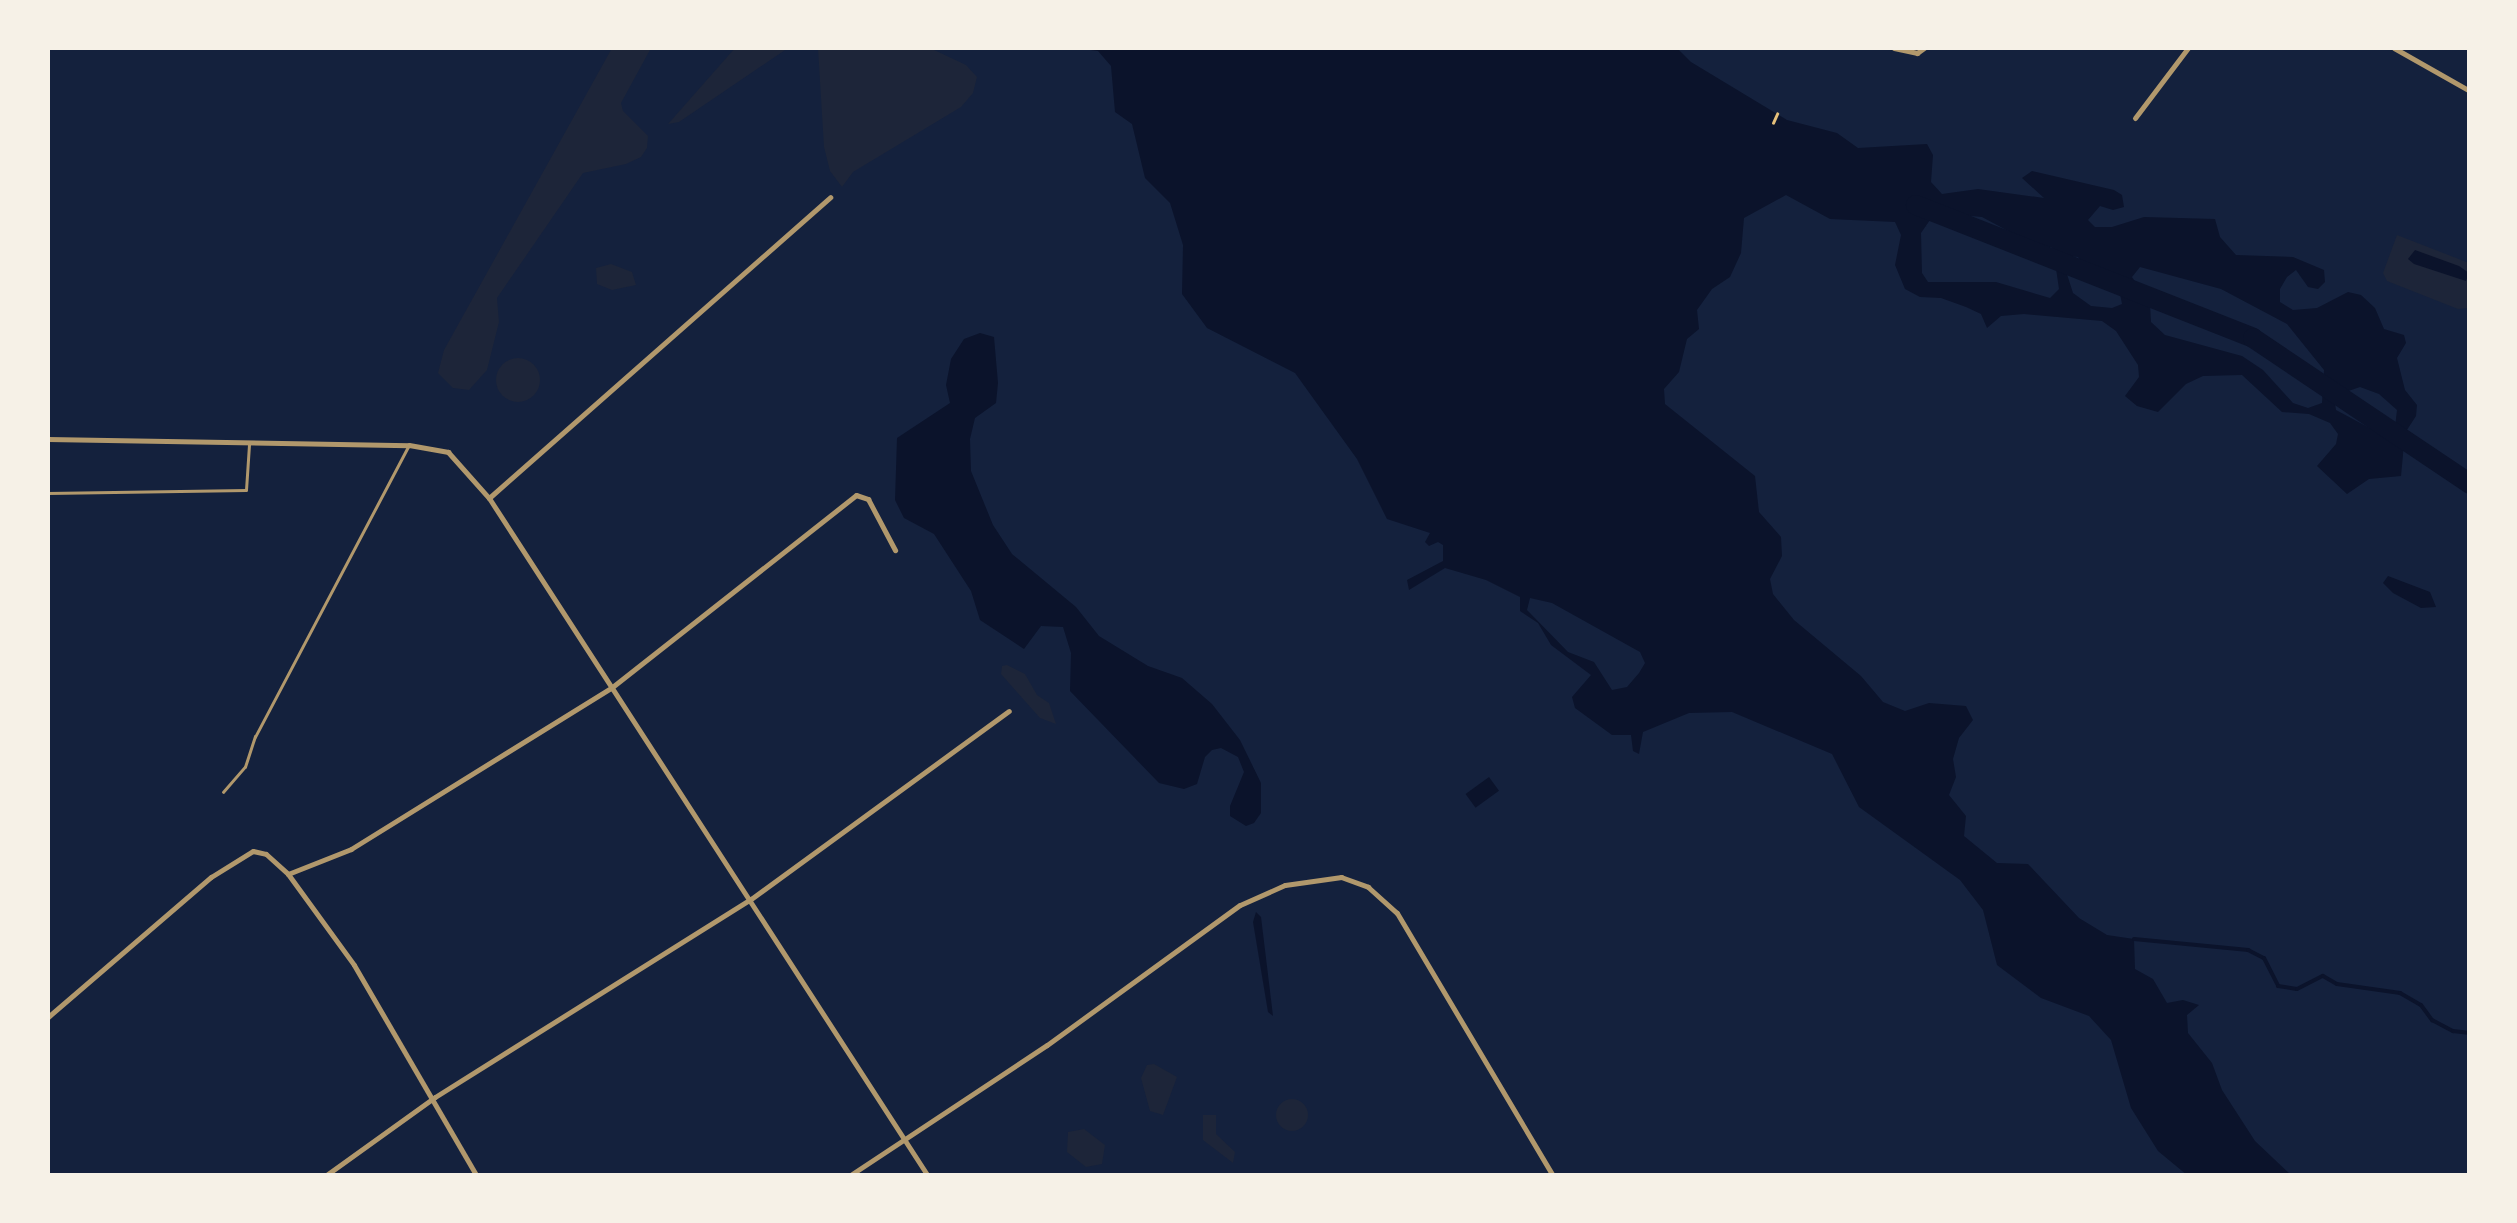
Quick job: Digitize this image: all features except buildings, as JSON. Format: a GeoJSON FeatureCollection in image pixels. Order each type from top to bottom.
{"type":"FeatureCollection","features":[{"type":"Feature","properties":{"kind":"street"},"geometry":{"type":"LineString","coordinates":[[1894,48],[1917,53],[1924,48]]}},
{"type":"Feature","properties":{"kind":"street"},"geometry":{"type":"LineString","coordinates":[[2135,118],[2188,48]]}},
{"type":"Feature","properties":{"kind":"street"},"geometry":{"type":"LineString","coordinates":[[2394,48],[2470,91]]}},
{"type":"Feature","properties":{"kind":"street"},"geometry":{"type":"LineString","coordinates":[[488,498],[830,197]]}},
{"type":"Feature","properties":{"kind":"street"},"geometry":{"type":"LineString","coordinates":[[48,438],[409,445],[448,452],[488,498],[928,1176]]}},
{"type":"Feature","properties":{"kind":"street"},"geometry":{"type":"LineString","coordinates":[[288,874],[351,849],[611,688],[856,494],[868,499],[895,550]]}},
{"type":"Feature","properties":{"kind":"street"},"geometry":{"type":"LineString","coordinates":[[326,1176],[435,1097],[751,898],[1009,710]]}},
{"type":"Feature","properties":{"kind":"street"},"geometry":{"type":"LineString","coordinates":[[48,1017],[211,877],[254,851],[266,854],[288,874],[354,965],[435,1097],[477,1176]]}},
{"type":"Feature","properties":{"kind":"street"},"geometry":{"type":"LineString","coordinates":[[850,1176],[906,1141],[1240,905],[1285,885],[1341,877],[1368,887],[1397,913],[1553,1176]]}},
{"type":"Feature","properties":{"kind":"lane"},"geometry":{"type":"LineString","coordinates":[[48,492],[246,490],[250,442]]}},
{"type":"Feature","properties":{"kind":"lane"},"geometry":{"type":"LineString","coordinates":[[223,792],[245,767],[255,737],[409,445]]}},
{"type":"Feature","properties":{"kind":"path"},"geometry":{"type":"LineString","coordinates":[[1773,122],[1777,114]]}},
{"type":"Feature","properties":{"kind":"shaded area"},"geometry":{"type":"Polygon","coordinates":[[[612,48],[651,48],[621,103],[623,111],[648,136],[647,148],[641,157],[626,164],[583,173],[497,298],[499,322],[487,370],[469,390],[453,388],[438,373],[444,350],[612,48]]]}},
{"type":"Feature","properties":{"kind":"shaded area"},"geometry":{"type":"Polygon","coordinates":[[[735,48],[788,48],[679,122],[668,124],[735,48]]]}},
{"type":"Feature","properties":{"kind":"shaded area"},"geometry":{"type":"Polygon","coordinates":[[[818,48],[930,48],[966,65],[977,77],[973,93],[961,107],[853,172],[842,187],[830,171],[824,147],[818,48]]]}},
{"type":"Feature","properties":{"kind":"shaded area"},"geometry":{"type":"Polygon","coordinates":[[[1076,48],[1677,48],[1691,62],[1787,120],[1837,133],[1858,148],[1927,144],[1933,155],[1931,182],[1942,194],[1978,189],[2044,198],[2022,178],[2032,171],[2122,195],[2124,207],[2113,210],[2100,206],[2088,220],[2095,227],[2112,227],[2144,217],[2215,219],[2220,237],[2236,255],[2293,257],[2324,270],[2325,282],[2318,289],[2308,287],[2296,270],[2287,277],[2280,289],[2280,302],[2293,310],[2317,308],[2348,292],[2361,295],[2375,308],[2384,329],[2404,335],[2406,343],[2397,358],[2405,390],[2417,405],[2416,416],[2405,433],[2401,476],[2369,479],[2347,494],[2317,466],[2336,444],[2338,434],[2330,423],[2309,414],[2282,412],[2242,375],[2203,376],[2186,384],[2158,412],[2137,406],[2125,396],[2139,377],[2138,365],[2116,331],[2102,321],[2024,314],[2001,316],[1987,328],[1981,314],[1905,289],[1895,265],[1901,235],[1895,222],[1830,219],[1786,195],[1744,218],[1741,253],[1730,277],[1712,289],[1697,310],[1699,329],[1687,339],[1679,372],[1664,389],[1665,404],[1755,476],[1759,512],[1781,537],[1782,556],[1770,579],[1773,594],[1794,620],[1861,676],[1883,702],[1905,711],[1929,703],[1966,706],[1973,720],[1959,738],[1953,759],[1956,777],[1949,795],[1966,816],[1964,836],[1997,863],[2028,864],[2079,918],[2107,935],[2134,939],[2135,969],[2153,979],[2167,1003],[2183,1000],[2199,1005],[2187,1015],[2188,1033],[2212,1063],[2222,1090],[2255,1141],[2291,1175],[2187,1175],[2158,1151],[2131,1108],[2111,1040],[2089,1016],[2041,998],[1997,965],[1983,910],[1960,880],[1859,807],[1832,754],[1732,712],[1689,713],[1643,732],[1639,754],[1633,751],[1631,735],[1612,735],[1575,708],[1572,697],[1591,675],[1551,645],[1538,623],[1520,611],[1520,597],[1486,580],[1445,568],[1409,590],[1407,580],[1443,561],[1443,545],[1438,542],[1429,546],[1425,542],[1430,533],[1387,519],[1357,459],[1295,373],[1207,328],[1182,294],[1183,245],[1170,203],[1145,178],[1132,124],[1115,112],[1111,66],[1098,51],[1076,48]],[[1932,217],[1921,233],[1922,273],[1928,282],[1996,282],[2050,298],[2059,289],[2053,248],[2025,240],[1982,217],[1932,217]],[[2069,256],[2065,268],[2073,293],[2091,306],[2112,308],[2122,304],[2117,278],[2099,267],[2084,268],[2078,257],[2069,256]],[[2140,267],[2132,277],[2150,304],[2151,322],[2165,335],[2242,356],[2263,370],[2293,403],[2308,408],[2322,403],[2324,370],[2287,324],[2221,289],[2140,267]],[[2360,387],[2334,396],[2336,410],[2379,433],[2395,427],[2397,410],[2379,394],[2360,387]],[[1530,598],[1527,610],[1568,652],[1594,662],[1612,690],[1627,687],[1645,663],[1640,652],[1552,603],[1530,598]]]}},
{"type":"Feature","properties":{"kind":"shaded area"},"geometry":{"type":"Polygon","coordinates":[[[2397,235],[2469,263],[2469,308],[2458,309],[2387,281],[2383,273],[2397,235]]]}},
{"type":"Feature","properties":{"kind":"shaded area"},"geometry":{"type":"Polygon","coordinates":[[[2415,250],[2459,266],[2469,273],[2466,281],[2414,264],[2408,259],[2415,250]]]}},
{"type":"Feature","properties":{"kind":"shaded area"},"geometry":{"type":"Polygon","coordinates":[[[611,264],[632,272],[636,285],[612,290],[597,284],[596,268],[611,264]]]}},
{"type":"Feature","properties":{"kind":"shaded area"},"geometry":{"type":"Polygon","coordinates":[[[980,333],[994,337],[998,383],[996,403],[975,418],[970,439],[971,471],[993,525],[1012,554],[1076,607],[1099,636],[1148,666],[1182,678],[1212,704],[1240,740],[1261,783],[1261,813],[1254,823],[1246,826],[1230,816],[1230,806],[1244,772],[1238,757],[1221,748],[1212,750],[1205,757],[1197,784],[1184,789],[1159,783],[1070,691],[1071,653],[1063,627],[1041,626],[1024,649],[980,620],[971,591],[934,534],[904,518],[895,500],[897,438],[950,403],[946,385],[951,359],[964,339],[980,333]]]}},
{"type":"Feature","properties":{"kind":"shaded area"},"geometry":{"type":"Polygon","coordinates":[[[518,358],[533,365],[540,380],[533,395],[518,402],[503,395],[496,380],[503,365],[518,358]]]}},
{"type":"Feature","properties":{"kind":"shaded area"},"geometry":{"type":"Polygon","coordinates":[[[2388,576],[2430,592],[2436,607],[2421,608],[2393,593],[2383,583],[2388,576]]]}},
{"type":"Feature","properties":{"kind":"shaded area"},"geometry":{"type":"Polygon","coordinates":[[[1002,666],[1025,674],[1037,695],[1049,703],[1056,724],[1040,718],[1001,674],[1002,666]]]}},
{"type":"Feature","properties":{"kind":"shaded area"},"geometry":{"type":"Polygon","coordinates":[[[1489,777],[1499,791],[1476,808],[1466,794],[1489,777]]]}},
{"type":"Feature","properties":{"kind":"shaded area"},"geometry":{"type":"Polygon","coordinates":[[[1256,912],[1261,917],[1273,1016],[1268,1012],[1253,922],[1256,912]]]}},
{"type":"Feature","properties":{"kind":"shaded area"},"geometry":{"type":"Polygon","coordinates":[[[1154,1064],[1177,1077],[1163,1115],[1150,1111],[1141,1078],[1147,1065],[1154,1064]]]}},
{"type":"Feature","properties":{"kind":"shaded area"},"geometry":{"type":"Polygon","coordinates":[[[1292,1099],[1303,1104],[1308,1115],[1303,1126],[1292,1131],[1281,1126],[1276,1115],[1281,1104],[1292,1099]]]}},
{"type":"Feature","properties":{"kind":"shaded area"},"geometry":{"type":"Polygon","coordinates":[[[1203,1115],[1216,1115],[1216,1134],[1235,1152],[1233,1163],[1203,1140],[1203,1115]]]}},
{"type":"Feature","properties":{"kind":"shaded area"},"geometry":{"type":"Polygon","coordinates":[[[1084,1129],[1105,1145],[1102,1164],[1086,1167],[1067,1152],[1068,1132],[1084,1129]]]}},
{"type":"Feature","properties":{"kind":"waterway"},"geometry":{"type":"LineString","coordinates":[[1916,205],[2253,338],[2470,484]]}},
{"type":"Feature","properties":{"kind":"waterway"},"geometry":{"type":"LineString","coordinates":[[2134,939],[2248,950],[2264,958],[2278,986],[2297,989],[2323,976],[2337,984],[2400,993],[2421,1005],[2432,1020],[2453,1031],[2470,1033]]}}]}
